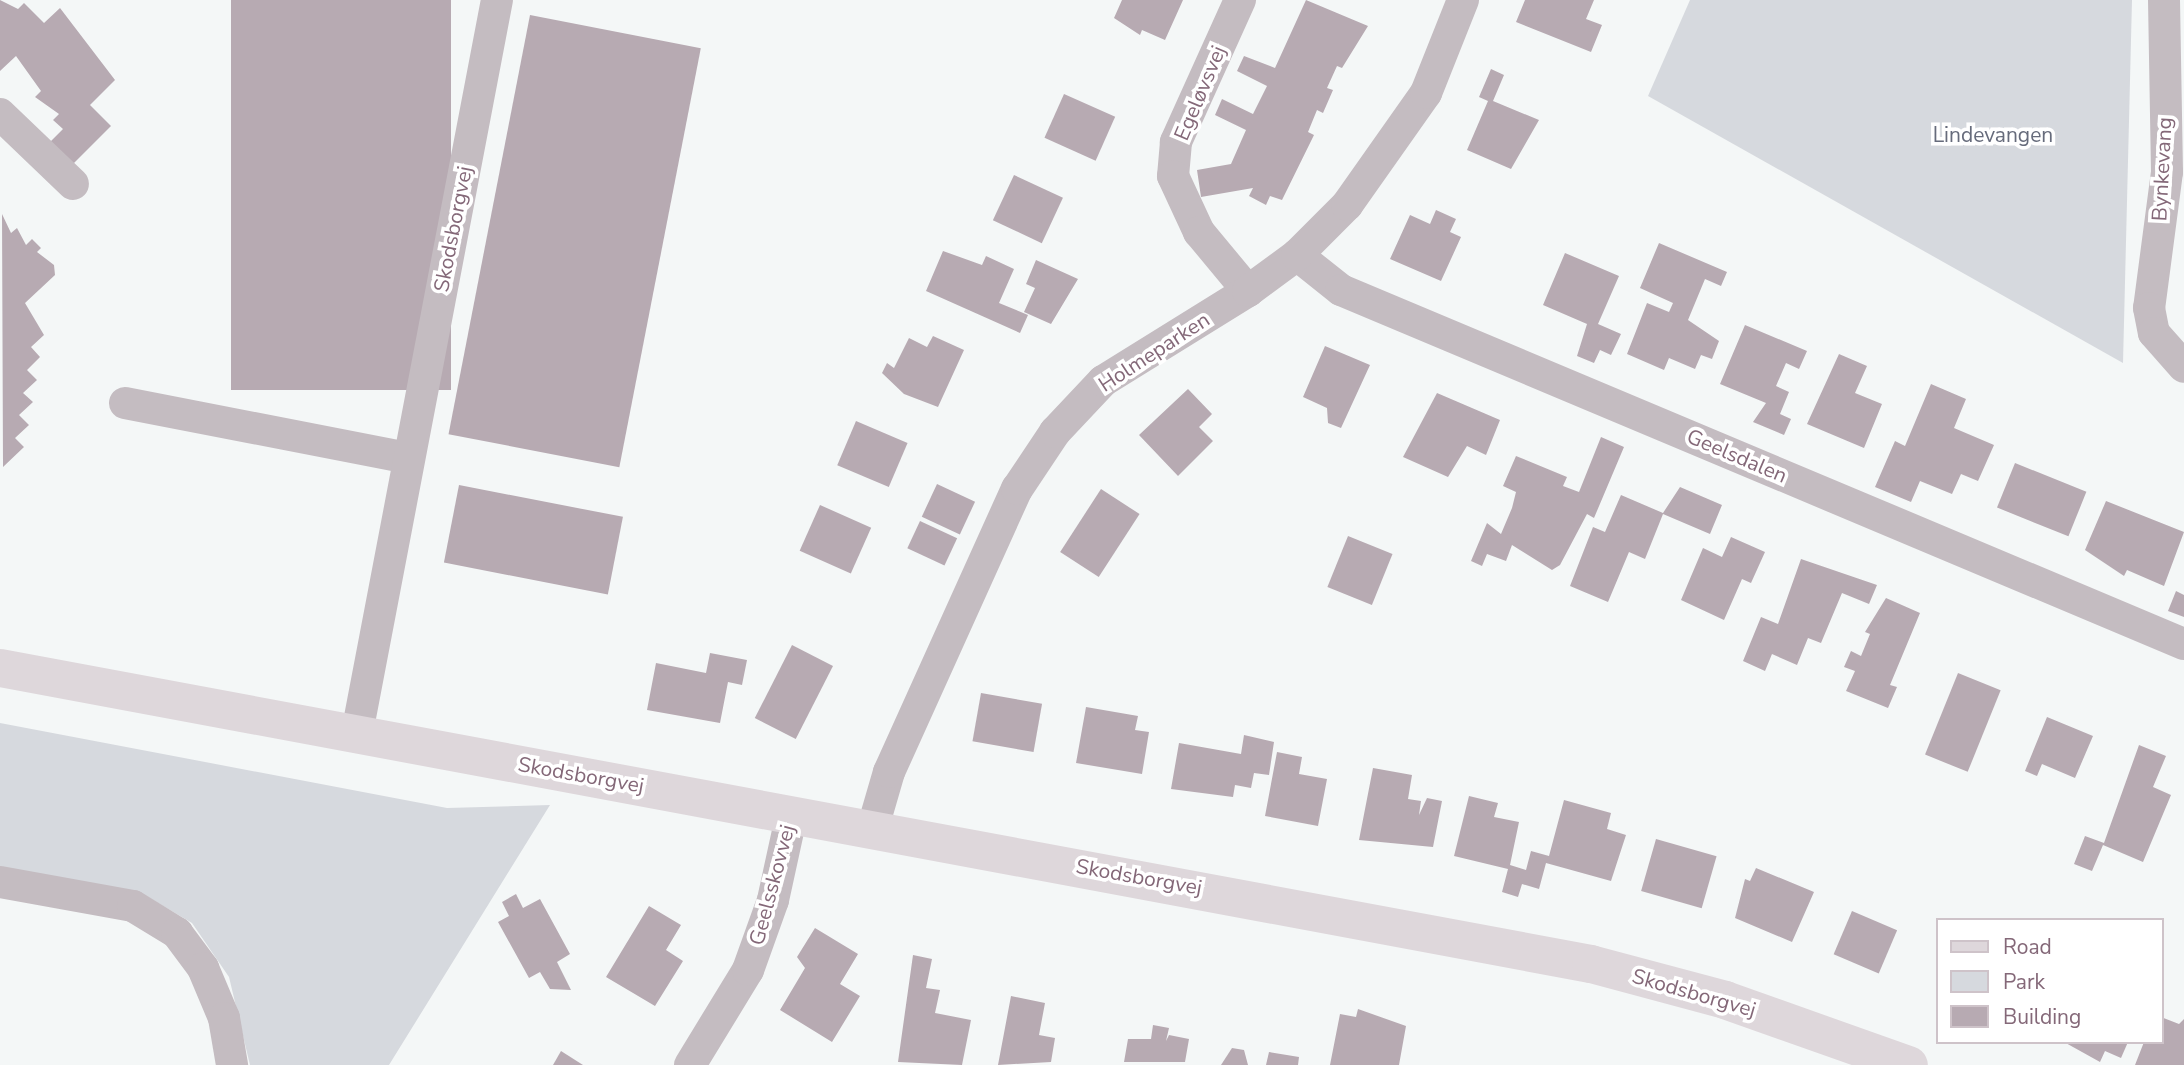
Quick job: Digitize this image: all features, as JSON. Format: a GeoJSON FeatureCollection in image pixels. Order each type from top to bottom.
{"type":"FeatureCollection","features":[{"type":"Feature","properties":{"kind":"street","name":"Skodsborgvej"},"geometry":{"type":"LineString","coordinates":[[357,733],[497,0]]}},
{"type":"Feature","properties":{"kind":"street","name":"Egeløvsvej"},"geometry":{"type":"LineString","coordinates":[[1240,0],[1177,142],[1173,176],[1199,232],[1248,291]]}},
{"type":"Feature","properties":{"kind":"street","name":"Holmeparken"},"geometry":{"type":"LineString","coordinates":[[873,827],[889,772],[1017,489],[1055,432],[1103,381],[1248,291],[1297,255],[1387,156],[1426,93],[1463,0]]}},
{"type":"Feature","properties":{"kind":"street","name":"Bynkevang"},"geometry":{"type":"LineString","coordinates":[[2164,0],[2166,172],[2148,308],[2154,334],[2184,367]]}},
{"type":"Feature","properties":{"kind":"street"},"geometry":{"type":"LineString","coordinates":[[0,114],[73,184]]}},
{"type":"Feature","properties":{"kind":"street","name":"Geelsdalen"},"geometry":{"type":"LineString","coordinates":[[1297,255],[1341,290],[2184,644]]}},
{"type":"Feature","properties":{"kind":"street"},"geometry":{"type":"LineString","coordinates":[[125,403],[409,458]]}},
{"type":"Feature","properties":{"kind":"street","name":"Skodsborgvej"},"geometry":{"type":"LineString","coordinates":[[0,668],[873,827],[1591,964],[1725,1000],[1909,1065]]}},
{"type":"Feature","properties":{"kind":"street","name":"Geelsskovvej"},"geometry":{"type":"LineString","coordinates":[[690,1065],[748,971],[773,900],[792,813]]}},
{"type":"Feature","properties":{"kind":"street"},"geometry":{"type":"LineString","coordinates":[[0,882],[133,906],[177,933],[203,968],[224,1018],[232,1065]]}},
{"type":"Feature","properties":{"kind":"green space","name":"Lindevangen"},"geometry":{"type":"Polygon","coordinates":[[[1690,0],[2132,0],[2123,363],[1648,96],[1690,0]]]}},
{"type":"Feature","properties":{"kind":"green space"},"geometry":{"type":"Polygon","coordinates":[[[0,723],[447,808],[550,805],[389,1065],[250,1065],[229,977],[192,923],[143,894],[0,868],[0,723]]]}},
{"type":"Feature","properties":{"kind":"building"},"geometry":{"type":"Polygon","coordinates":[[[0,0],[18,9],[24,3],[44,23],[60,8],[115,80],[90,105],[111,126],[66,171],[48,144],[63,129],[53,120],[59,114],[35,97],[41,91],[16,56],[0,71],[0,0]]]}},
{"type":"Feature","properties":{"kind":"building"},"geometry":{"type":"Polygon","coordinates":[[[231,0],[451,0],[451,390],[231,390],[231,0]]]}},
{"type":"Feature","properties":{"kind":"building"},"geometry":{"type":"Polygon","coordinates":[[[1122,0],[1183,0],[1165,40],[1142,30],[1140,35],[1114,18],[1122,0]]]}},
{"type":"Feature","properties":{"kind":"building"},"geometry":{"type":"Polygon","coordinates":[[[1306,0],[1368,26],[1342,68],[1337,66],[1327,88],[1333,90],[1323,113],[1317,110],[1308,132],[1314,135],[1282,200],[1270,196],[1266,205],[1249,196],[1253,188],[1201,197],[1197,170],[1231,164],[1246,130],[1215,115],[1222,99],[1253,114],[1267,86],[1237,71],[1244,56],[1275,68],[1306,0]]]}},
{"type":"Feature","properties":{"kind":"building"},"geometry":{"type":"Polygon","coordinates":[[[1525,0],[1594,0],[1586,19],[1602,25],[1591,52],[1516,22],[1525,0]]]}},
{"type":"Feature","properties":{"kind":"building"},"geometry":{"type":"Polygon","coordinates":[[[530,15],[701,48],[619,467],[449,434],[530,15]]]}},
{"type":"Feature","properties":{"kind":"building"},"geometry":{"type":"Polygon","coordinates":[[[1491,69],[1504,75],[1493,101],[1539,120],[1511,169],[1467,150],[1488,101],[1479,97],[1491,69]]]}},
{"type":"Feature","properties":{"kind":"building"},"geometry":{"type":"Polygon","coordinates":[[[1064,94],[1115,117],[1096,161],[1044,138],[1064,94]]]}},
{"type":"Feature","properties":{"kind":"building"},"geometry":{"type":"Polygon","coordinates":[[[1014,175],[1063,198],[1042,243],[993,220],[1014,175]]]}},
{"type":"Feature","properties":{"kind":"building"},"geometry":{"type":"Polygon","coordinates":[[[1436,210],[1456,219],[1450,232],[1461,237],[1441,281],[1390,259],[1410,215],[1430,224],[1436,210]]]}},
{"type":"Feature","properties":{"kind":"building"},"geometry":{"type":"Polygon","coordinates":[[[2,214],[11,233],[17,228],[26,245],[32,239],[41,248],[37,252],[54,265],[55,275],[25,303],[44,335],[31,347],[40,357],[27,370],[37,380],[23,393],[33,402],[19,415],[29,425],[15,438],[24,447],[3,467],[2,214]]]}},
{"type":"Feature","properties":{"kind":"building"},"geometry":{"type":"Polygon","coordinates":[[[1659,243],[1727,272],[1721,286],[1705,279],[1688,320],[1719,341],[1712,359],[1701,355],[1695,369],[1669,358],[1664,370],[1627,354],[1647,303],[1669,312],[1673,303],[1640,288],[1659,243]]]}},
{"type":"Feature","properties":{"kind":"building"},"geometry":{"type":"Polygon","coordinates":[[[943,251],[982,265],[986,256],[1014,269],[999,303],[1028,315],[1020,333],[926,291],[943,251]]]}},
{"type":"Feature","properties":{"kind":"building"},"geometry":{"type":"Polygon","coordinates":[[[1565,253],[1619,276],[1598,324],[1621,334],[1611,355],[1600,350],[1594,363],[1577,356],[1587,324],[1543,305],[1565,253]]]}},
{"type":"Feature","properties":{"kind":"building"},"geometry":{"type":"Polygon","coordinates":[[[1036,260],[1078,279],[1051,324],[1024,312],[1035,288],[1026,284],[1036,260]]]}},
{"type":"Feature","properties":{"kind":"building"},"geometry":{"type":"Polygon","coordinates":[[[1745,325],[1807,351],[1799,369],[1786,363],[1776,386],[1789,392],[1780,414],[1791,419],[1784,435],[1753,422],[1766,403],[1720,384],[1745,325]]]}},
{"type":"Feature","properties":{"kind":"building"},"geometry":{"type":"Polygon","coordinates":[[[933,336],[964,350],[938,407],[904,394],[882,373],[887,363],[894,368],[909,338],[927,347],[933,336]]]}},
{"type":"Feature","properties":{"kind":"building"},"geometry":{"type":"Polygon","coordinates":[[[1325,346],[1370,365],[1341,428],[1328,423],[1327,408],[1303,397],[1325,346]]]}},
{"type":"Feature","properties":{"kind":"building"},"geometry":{"type":"Polygon","coordinates":[[[1839,354],[1867,366],[1855,393],[1882,404],[1864,448],[1807,424],[1839,354]]]}},
{"type":"Feature","properties":{"kind":"building"},"geometry":{"type":"Polygon","coordinates":[[[1931,384],[1966,399],[1954,428],[1994,445],[1978,481],[1961,474],[1952,494],[1920,481],[1911,502],[1875,487],[1895,441],[1905,446],[1931,384]]]}},
{"type":"Feature","properties":{"kind":"building"},"geometry":{"type":"Polygon","coordinates":[[[1188,389],[1212,414],[1199,427],[1213,441],[1178,476],[1139,435],[1188,389]]]}},
{"type":"Feature","properties":{"kind":"building"},"geometry":{"type":"Polygon","coordinates":[[[1437,393],[1500,420],[1486,455],[1467,446],[1448,477],[1403,457],[1437,393]]]}},
{"type":"Feature","properties":{"kind":"building"},"geometry":{"type":"Polygon","coordinates":[[[856,421],[908,443],[889,487],[837,465],[856,421]]]}},
{"type":"Feature","properties":{"kind":"building"},"geometry":{"type":"Polygon","coordinates":[[[1601,437],[1624,447],[1594,518],[1587,514],[1560,565],[1552,570],[1512,545],[1506,561],[1487,554],[1482,566],[1471,561],[1487,523],[1501,534],[1516,492],[1503,486],[1516,456],[1567,477],[1563,486],[1579,492],[1601,437]]]}},
{"type":"Feature","properties":{"kind":"building"},"geometry":{"type":"Polygon","coordinates":[[[2015,463],[2086,492],[2068,536],[1997,508],[2015,463]]]}},
{"type":"Feature","properties":{"kind":"building"},"geometry":{"type":"Polygon","coordinates":[[[937,484],[975,502],[960,534],[922,517],[937,484]]]}},
{"type":"Feature","properties":{"kind":"building"},"geometry":{"type":"Polygon","coordinates":[[[459,485],[623,517],[608,594],[444,563],[459,485]]]}},
{"type":"Feature","properties":{"kind":"building"},"geometry":{"type":"Polygon","coordinates":[[[1680,487],[1722,505],[1710,534],[1663,514],[1645,559],[1629,552],[1608,602],[1570,586],[1593,527],[1605,532],[1621,495],[1663,513],[1680,487]]]}},
{"type":"Feature","properties":{"kind":"building"},"geometry":{"type":"Polygon","coordinates":[[[1101,489],[1140,514],[1099,577],[1060,552],[1101,489]]]}},
{"type":"Feature","properties":{"kind":"building"},"geometry":{"type":"Polygon","coordinates":[[[2106,501],[2184,532],[2164,586],[2127,570],[2124,576],[2085,550],[2106,501]]]}},
{"type":"Feature","properties":{"kind":"building"},"geometry":{"type":"Polygon","coordinates":[[[820,505],[871,528],[851,573],[800,551],[820,505]]]}},
{"type":"Feature","properties":{"kind":"building"},"geometry":{"type":"Polygon","coordinates":[[[920,521],[957,538],[944,566],[907,548],[920,521]]]}},
{"type":"Feature","properties":{"kind":"building"},"geometry":{"type":"Polygon","coordinates":[[[1348,536],[1393,554],[1372,605],[1327,587],[1348,536]]]}},
{"type":"Feature","properties":{"kind":"building"},"geometry":{"type":"Polygon","coordinates":[[[1731,537],[1765,552],[1751,583],[1742,579],[1724,620],[1681,600],[1703,548],[1722,557],[1731,537]]]}},
{"type":"Feature","properties":{"kind":"building"},"geometry":{"type":"Polygon","coordinates":[[[1801,559],[1877,585],[1869,604],[1842,593],[1821,643],[1808,638],[1797,665],[1772,654],[1765,671],[1743,661],[1761,617],[1778,624],[1801,559]]]}},
{"type":"Feature","properties":{"kind":"building"},"geometry":{"type":"Polygon","coordinates":[[[2176,591],[2184,595],[2184,617],[2168,611],[2176,591]]]}},
{"type":"Feature","properties":{"kind":"building"},"geometry":{"type":"Polygon","coordinates":[[[1886,598],[1920,613],[1890,685],[1897,687],[1888,708],[1846,691],[1855,671],[1844,667],[1851,651],[1861,656],[1870,634],[1865,632],[1886,598]]]}},
{"type":"Feature","properties":{"kind":"building"},"geometry":{"type":"Polygon","coordinates":[[[792,645],[833,666],[796,739],[755,718],[792,645]]]}},
{"type":"Feature","properties":{"kind":"building"},"geometry":{"type":"Polygon","coordinates":[[[710,653],[747,660],[742,685],[728,682],[720,723],[647,710],[656,663],[706,673],[710,653]]]}},
{"type":"Feature","properties":{"kind":"building"},"geometry":{"type":"Polygon","coordinates":[[[1958,673],[2001,690],[1968,772],[1925,755],[1958,673]]]}},
{"type":"Feature","properties":{"kind":"building"},"geometry":{"type":"Polygon","coordinates":[[[981,693],[1042,704],[1034,752],[972,741],[981,693]]]}},
{"type":"Feature","properties":{"kind":"building"},"geometry":{"type":"Polygon","coordinates":[[[1086,707],[1138,716],[1135,730],[1149,732],[1142,774],[1076,763],[1086,707]]]}},
{"type":"Feature","properties":{"kind":"building"},"geometry":{"type":"Polygon","coordinates":[[[2047,717],[2093,736],[2075,778],[2042,764],[2037,776],[2025,771],[2047,717]]]}},
{"type":"Feature","properties":{"kind":"building"},"geometry":{"type":"Polygon","coordinates":[[[1244,735],[1274,742],[1269,775],[1254,773],[1251,788],[1235,785],[1233,797],[1171,789],[1179,743],[1241,754],[1244,735]]]}},
{"type":"Feature","properties":{"kind":"building"},"geometry":{"type":"Polygon","coordinates":[[[2139,745],[2166,756],[2153,787],[2171,795],[2143,862],[2103,845],[2092,871],[2074,864],[2085,836],[2104,843],[2139,745]]]}},
{"type":"Feature","properties":{"kind":"building"},"geometry":{"type":"Polygon","coordinates":[[[1277,752],[1302,757],[1299,774],[1327,779],[1318,826],[1265,816],[1277,752]]]}},
{"type":"Feature","properties":{"kind":"building"},"geometry":{"type":"Polygon","coordinates":[[[1373,768],[1412,775],[1408,799],[1421,801],[1419,815],[1427,798],[1442,801],[1433,847],[1359,840],[1373,768]]]}},
{"type":"Feature","properties":{"kind":"building"},"geometry":{"type":"Polygon","coordinates":[[[1469,796],[1498,803],[1494,817],[1519,822],[1510,865],[1526,870],[1531,851],[1549,856],[1564,800],[1611,813],[1607,829],[1626,835],[1611,881],[1546,863],[1539,889],[1522,884],[1518,897],[1502,892],[1508,869],[1454,856],[1469,796]]]}},
{"type":"Feature","properties":{"kind":"building"},"geometry":{"type":"Polygon","coordinates":[[[1656,839],[1717,856],[1702,908],[1641,891],[1656,839]]]}},
{"type":"Feature","properties":{"kind":"building"},"geometry":{"type":"Polygon","coordinates":[[[1756,868],[1814,892],[1792,942],[1735,918],[1745,879],[1750,881],[1756,868]]]}},
{"type":"Feature","properties":{"kind":"building"},"geometry":{"type":"Polygon","coordinates":[[[516,894],[523,908],[540,899],[570,954],[557,962],[571,990],[550,989],[540,972],[529,978],[498,922],[509,916],[502,902],[516,894]]]}},
{"type":"Feature","properties":{"kind":"building"},"geometry":{"type":"Polygon","coordinates":[[[649,906],[681,925],[666,950],[683,961],[655,1006],[606,977],[649,906]]]}},
{"type":"Feature","properties":{"kind":"building"},"geometry":{"type":"Polygon","coordinates":[[[1852,911],[1897,930],[1879,973],[1834,954],[1852,911]]]}},
{"type":"Feature","properties":{"kind":"building"},"geometry":{"type":"Polygon","coordinates":[[[815,928],[858,954],[840,984],[860,996],[832,1042],[780,1010],[805,968],[797,957],[815,928]]]}},
{"type":"Feature","properties":{"kind":"building"},"geometry":{"type":"Polygon","coordinates":[[[913,955],[932,959],[926,988],[940,990],[935,1013],[971,1020],[962,1065],[898,1062],[913,955]]]}},
{"type":"Feature","properties":{"kind":"building"},"geometry":{"type":"Polygon","coordinates":[[[1011,996],[1045,1003],[1039,1035],[1055,1038],[1051,1062],[998,1065],[1011,996]]]}},
{"type":"Feature","properties":{"kind":"building"},"geometry":{"type":"Polygon","coordinates":[[[1358,1009],[1406,1026],[1399,1065],[1330,1065],[1340,1014],[1356,1017],[1358,1009]]]}},
{"type":"Feature","properties":{"kind":"building"},"geometry":{"type":"Polygon","coordinates":[[[2163,1018],[2179,1024],[2184,1019],[2184,1065],[2135,1065],[2143,1044],[2163,1044],[2163,1018]]]}},
{"type":"Feature","properties":{"kind":"building"},"geometry":{"type":"Polygon","coordinates":[[[1153,1025],[1169,1028],[1166,1041],[1169,1035],[1189,1039],[1185,1062],[1124,1062],[1128,1039],[1151,1039],[1153,1025]]]}},
{"type":"Feature","properties":{"kind":"building"},"geometry":{"type":"Polygon","coordinates":[[[2068,1044],[2127,1044],[2121,1058],[2105,1051],[2100,1062],[2068,1044]]]}},
{"type":"Feature","properties":{"kind":"building"},"geometry":{"type":"Polygon","coordinates":[[[1232,1048],[1244,1050],[1248,1065],[1221,1065],[1232,1048]]]}},
{"type":"Feature","properties":{"kind":"building"},"geometry":{"type":"Polygon","coordinates":[[[561,1051],[583,1065],[553,1065],[561,1051]]]}},
{"type":"Feature","properties":{"kind":"building"},"geometry":{"type":"Polygon","coordinates":[[[1269,1052],[1299,1057],[1298,1065],[1266,1065],[1269,1052]]]}}]}
